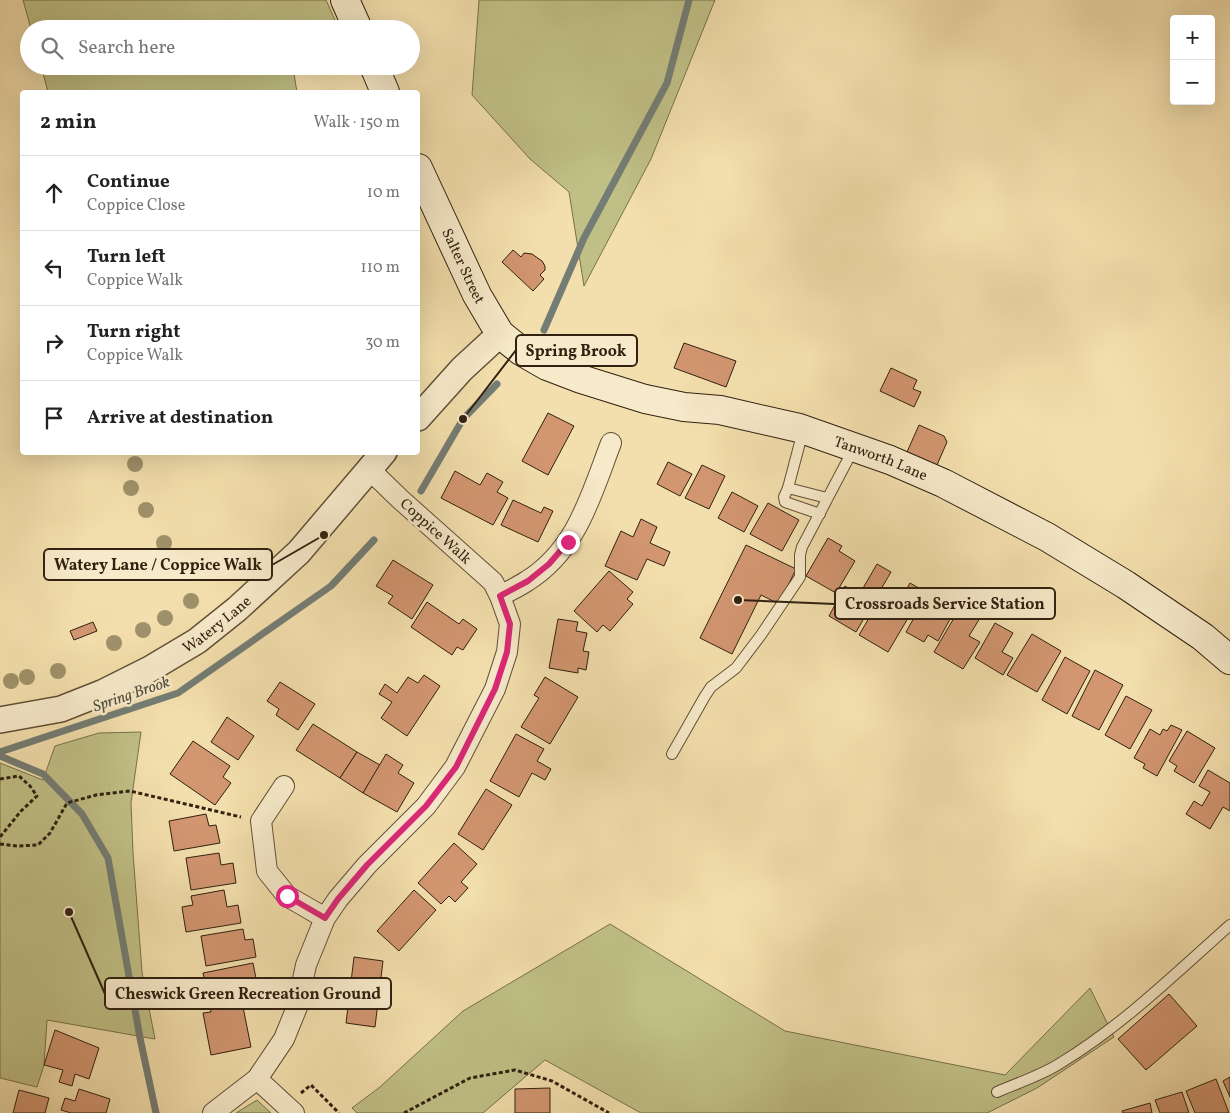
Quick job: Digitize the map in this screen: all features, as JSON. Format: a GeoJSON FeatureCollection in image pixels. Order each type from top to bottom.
{"type":"FeatureCollection","features":[{"type":"Feature","properties":{"kind":"main road"},"geometry":{"type":"LineString","coordinates":[[346,0],[354,20]]}},
{"type":"Feature","properties":{"kind":"main road"},"geometry":{"type":"LineString","coordinates":[[378,75],[384,90]]}},
{"type":"Feature","properties":{"kind":"main road","name":"Salter Street"},"geometry":{"type":"LineString","coordinates":[[420,172],[477,295],[500,334]]}},
{"type":"Feature","properties":{"kind":"main road","name":"Tanworth Lane"},"geometry":{"type":"LineString","coordinates":[[500,334],[521,351],[547,366],[590,383],[645,399],[684,407],[720,410],[803,430],[890,460],[942,483],[1047,537],[1133,590],[1203,637],[1230,660]]}},
{"type":"Feature","properties":{"kind":"street"},"geometry":{"type":"LineString","coordinates":[[420,416],[462,369],[500,334]]}},
{"type":"Feature","properties":{"kind":"street"},"geometry":{"type":"LineString","coordinates":[[500,596],[528,581],[549,564],[568,542],[579,525],[610,443]]}},
{"type":"Feature","properties":{"kind":"street","name":"Coppice Walk"},"geometry":{"type":"LineString","coordinates":[[213,1113],[256,1079],[284,1039],[297,1007],[306,965],[325,918],[338,899],[367,865],[426,806],[456,767],[495,689],[507,652],[510,624],[493,582],[400,499],[377,461]]}},
{"type":"Feature","properties":{"kind":"street","name":"Watery Lane"},"geometry":{"type":"LineString","coordinates":[[0,720],[61,709],[104,692],[150,669],[197,641],[237,609],[299,552],[377,461]]}},
{"type":"Feature","properties":{"kind":"street"},"geometry":{"type":"LineString","coordinates":[[284,786],[261,821],[267,870],[287,896],[325,918]]}},
{"type":"Feature","properties":{"kind":"street"},"geometry":{"type":"LineString","coordinates":[[256,1079],[290,1110]]}},
{"type":"Feature","properties":{"kind":"lane"},"geometry":{"type":"LineString","coordinates":[[803,430],[784,497],[785,502],[820,514]]}},
{"type":"Feature","properties":{"kind":"lane"},"geometry":{"type":"LineString","coordinates":[[672,754],[711,687],[736,668],[761,635],[800,576],[802,547],[854,447]]}},
{"type":"Feature","properties":{"kind":"lane"},"geometry":{"type":"LineString","coordinates":[[788,488],[827,498]]}},
{"type":"Feature","properties":{"kind":"lane"},"geometry":{"type":"LineString","coordinates":[[997,1092],[1058,1065],[1112,1029],[1190,963],[1230,925]]}},
{"type":"Feature","properties":{"kind":"path"},"geometry":{"type":"LineString","coordinates":[[0,780],[19,776],[37,796],[21,811],[0,837]]}},
{"type":"Feature","properties":{"kind":"path"},"geometry":{"type":"LineString","coordinates":[[0,844],[17,846],[38,845],[50,833],[67,803],[96,795],[130,791],[261,821]]}},
{"type":"Feature","properties":{"kind":"path"},"geometry":{"type":"LineString","coordinates":[[404,1113],[470,1078],[515,1070],[552,1081],[609,1113]]}},
{"type":"Feature","properties":{"kind":"path"},"geometry":{"type":"LineString","coordinates":[[290,1110],[310,1085],[338,1113]]}},
{"type":"Feature","properties":{"kind":"green space"},"geometry":{"type":"Polygon","coordinates":[[[23,0],[326,0],[335,20],[29,20],[23,0]]]}},
{"type":"Feature","properties":{"kind":"green space"},"geometry":{"type":"Polygon","coordinates":[[[479,0],[715,0],[651,159],[584,286],[569,192],[530,159],[472,95],[479,0]]]}},
{"type":"Feature","properties":{"kind":"green space"},"geometry":{"type":"Polygon","coordinates":[[[43,75],[294,75],[297,90],[47,90],[43,75]]]}},
{"type":"Feature","properties":{"kind":"green space"},"geometry":{"type":"Polygon","coordinates":[[[141,732],[131,803],[133,853],[142,972],[155,1039],[47,1020],[44,1065],[37,1087],[0,1078],[0,763],[43,780],[55,746],[99,733],[141,732]]]}},
{"type":"Feature","properties":{"kind":"green space"},"geometry":{"type":"Polygon","coordinates":[[[610,924],[785,1031],[1005,1075],[1090,988],[1114,1037],[1037,1088],[987,1113],[641,1113],[545,1060],[483,1113],[357,1113],[352,1108],[380,1087],[463,1011],[610,924]]]}},
{"type":"Feature","properties":{"kind":"green space"},"geometry":{"type":"Polygon","coordinates":[[[257,1100],[271,1113],[236,1113],[257,1100]]]}},
{"type":"Feature","properties":{"kind":"building"},"geometry":{"type":"Polygon","coordinates":[[[513,250],[521,257],[524,253],[532,254],[542,261],[545,266],[545,270],[540,275],[544,279],[533,291],[502,262],[513,250]]]}},
{"type":"Feature","properties":{"kind":"building"},"geometry":{"type":"Polygon","coordinates":[[[684,343],[736,361],[726,387],[674,368],[684,343]]]}},
{"type":"Feature","properties":{"kind":"building"},"geometry":{"type":"Polygon","coordinates":[[[891,368],[917,380],[913,389],[921,392],[914,407],[880,391],[891,368]]]}},
{"type":"Feature","properties":{"kind":"building"},"geometry":{"type":"Polygon","coordinates":[[[548,413],[574,426],[548,475],[522,461],[548,413]]]}},
{"type":"Feature","properties":{"kind":"building"},"geometry":{"type":"Polygon","coordinates":[[[919,425],[944,436],[947,442],[937,465],[907,452],[919,425]]]}},
{"type":"Feature","properties":{"kind":"building"},"geometry":{"type":"Polygon","coordinates":[[[668,462],[692,474],[680,496],[657,484],[668,462]]]}},
{"type":"Feature","properties":{"kind":"building"},"geometry":{"type":"Polygon","coordinates":[[[702,465],[725,476],[709,509],[685,498],[702,465]]]}},
{"type":"Feature","properties":{"kind":"building"},"geometry":{"type":"Polygon","coordinates":[[[455,471],[480,485],[487,473],[503,482],[497,492],[508,498],[493,525],[441,498],[455,471]]]}},
{"type":"Feature","properties":{"kind":"building"},"geometry":{"type":"Polygon","coordinates":[[[732,492],[758,506],[744,532],[718,518],[732,492]]]}},
{"type":"Feature","properties":{"kind":"building"},"geometry":{"type":"Polygon","coordinates":[[[513,500],[541,513],[544,507],[553,511],[538,542],[501,525],[513,500]]]}},
{"type":"Feature","properties":{"kind":"building"},"geometry":{"type":"Polygon","coordinates":[[[768,503],[799,520],[782,551],[750,534],[768,503]]]}},
{"type":"Feature","properties":{"kind":"building"},"geometry":{"type":"Polygon","coordinates":[[[641,519],[657,527],[650,543],[670,552],[664,566],[647,559],[637,580],[605,566],[621,531],[633,537],[641,519]]]}},
{"type":"Feature","properties":{"kind":"building"},"geometry":{"type":"Polygon","coordinates":[[[828,538],[842,546],[839,551],[855,561],[836,593],[806,576],[828,538]]]}},
{"type":"Feature","properties":{"kind":"building"},"geometry":{"type":"Polygon","coordinates":[[[746,545],[796,569],[779,604],[761,595],[732,654],[700,638],[746,545]]]}},
{"type":"Feature","properties":{"kind":"building"},"geometry":{"type":"Polygon","coordinates":[[[393,560],[433,585],[412,619],[388,603],[393,596],[376,586],[393,560]]]}},
{"type":"Feature","properties":{"kind":"building"},"geometry":{"type":"Polygon","coordinates":[[[877,564],[891,572],[856,632],[829,616],[845,586],[859,595],[877,564]]]}},
{"type":"Feature","properties":{"kind":"building"},"geometry":{"type":"Polygon","coordinates":[[[609,571],[633,592],[627,599],[633,604],[610,631],[603,625],[597,632],[574,611],[609,571]]]}},
{"type":"Feature","properties":{"kind":"building"},"geometry":{"type":"Polygon","coordinates":[[[910,583],[924,591],[888,652],[859,635],[885,591],[900,600],[910,583]]]}},
{"type":"Feature","properties":{"kind":"building"},"geometry":{"type":"Polygon","coordinates":[[[928,593],[944,602],[942,605],[954,612],[938,641],[928,635],[924,642],[906,632],[928,593]]]}},
{"type":"Feature","properties":{"kind":"building"},"geometry":{"type":"Polygon","coordinates":[[[427,602],[459,624],[463,619],[477,629],[463,650],[457,647],[452,655],[411,627],[427,602]]]}},
{"type":"Feature","properties":{"kind":"building"},"geometry":{"type":"Polygon","coordinates":[[[961,606],[980,618],[969,636],[980,642],[963,669],[934,652],[961,606]]]}},
{"type":"Feature","properties":{"kind":"building"},"geometry":{"type":"Polygon","coordinates":[[[558,619],[578,622],[576,631],[587,633],[583,651],[589,652],[586,670],[578,668],[578,673],[549,668],[558,619]]]}},
{"type":"Feature","properties":{"kind":"building"},"geometry":{"type":"Polygon","coordinates":[[[93,622],[97,631],[74,640],[70,631],[93,622]]]}},
{"type":"Feature","properties":{"kind":"building"},"geometry":{"type":"Polygon","coordinates":[[[995,623],[1013,633],[1002,652],[1013,658],[1003,675],[975,658],[995,623]]]}},
{"type":"Feature","properties":{"kind":"building"},"geometry":{"type":"Polygon","coordinates":[[[1032,634],[1061,651],[1037,692],[1007,675],[1032,634]]]}},
{"type":"Feature","properties":{"kind":"building"},"geometry":{"type":"Polygon","coordinates":[[[1065,657],[1090,671],[1067,714],[1042,700],[1065,657]]]}},
{"type":"Feature","properties":{"kind":"building"},"geometry":{"type":"Polygon","coordinates":[[[1095,670],[1123,685],[1099,730],[1072,716],[1095,670]]]}},
{"type":"Feature","properties":{"kind":"building"},"geometry":{"type":"Polygon","coordinates":[[[424,675],[440,686],[407,736],[381,718],[392,702],[379,694],[385,684],[397,693],[408,677],[418,683],[424,675]]]}},
{"type":"Feature","properties":{"kind":"building"},"geometry":{"type":"Polygon","coordinates":[[[545,677],[578,697],[550,744],[521,727],[539,698],[534,695],[545,677]]]}},
{"type":"Feature","properties":{"kind":"building"},"geometry":{"type":"Polygon","coordinates":[[[280,682],[315,704],[298,730],[276,715],[279,709],[267,701],[280,682]]]}},
{"type":"Feature","properties":{"kind":"building"},"geometry":{"type":"Polygon","coordinates":[[[1126,696],[1152,710],[1130,749],[1105,735],[1126,696]]]}},
{"type":"Feature","properties":{"kind":"building"},"geometry":{"type":"Polygon","coordinates":[[[227,717],[254,736],[238,760],[211,742],[227,717]]]}},
{"type":"Feature","properties":{"kind":"building"},"geometry":{"type":"Polygon","coordinates":[[[313,724],[357,752],[340,778],[296,750],[313,724]]]}},
{"type":"Feature","properties":{"kind":"building"},"geometry":{"type":"Polygon","coordinates":[[[1171,725],[1182,730],[1157,776],[1143,768],[1145,764],[1134,758],[1150,729],[1160,735],[1163,729],[1167,731],[1171,725]]]}},
{"type":"Feature","properties":{"kind":"building"},"geometry":{"type":"Polygon","coordinates":[[[1187,731],[1215,748],[1194,783],[1174,771],[1177,766],[1169,761],[1187,731]]]}},
{"type":"Feature","properties":{"kind":"building"},"geometry":{"type":"Polygon","coordinates":[[[516,734],[544,749],[537,761],[551,769],[545,780],[532,773],[519,797],[490,781],[516,734]]]}},
{"type":"Feature","properties":{"kind":"building"},"geometry":{"type":"Polygon","coordinates":[[[193,741],[230,766],[223,777],[231,783],[215,805],[170,774],[193,741]]]}},
{"type":"Feature","properties":{"kind":"building"},"geometry":{"type":"Polygon","coordinates":[[[357,752],[380,765],[363,793],[340,778],[357,752]]]}},
{"type":"Feature","properties":{"kind":"building"},"geometry":{"type":"Polygon","coordinates":[[[386,754],[403,765],[398,773],[414,783],[397,812],[363,793],[386,754]]]}},
{"type":"Feature","properties":{"kind":"building"},"geometry":{"type":"Polygon","coordinates":[[[1208,770],[1230,783],[1230,811],[1223,807],[1210,829],[1186,814],[1194,801],[1202,806],[1210,792],[1199,786],[1208,770]]]}},
{"type":"Feature","properties":{"kind":"building"},"geometry":{"type":"Polygon","coordinates":[[[486,789],[512,805],[483,850],[458,834],[486,789]]]}},
{"type":"Feature","properties":{"kind":"building"},"geometry":{"type":"Polygon","coordinates":[[[206,814],[209,826],[216,825],[220,843],[174,851],[169,821],[206,814]]]}},
{"type":"Feature","properties":{"kind":"building"},"geometry":{"type":"Polygon","coordinates":[[[454,843],[477,864],[461,882],[468,888],[455,902],[449,896],[441,904],[418,883],[454,843]]]}},
{"type":"Feature","properties":{"kind":"building"},"geometry":{"type":"Polygon","coordinates":[[[219,853],[221,865],[233,863],[236,883],[191,890],[186,858],[219,853]]]}},
{"type":"Feature","properties":{"kind":"building"},"geometry":{"type":"Polygon","coordinates":[[[224,890],[227,907],[238,905],[241,923],[186,932],[182,907],[193,905],[191,896],[224,890]]]}},
{"type":"Feature","properties":{"kind":"building"},"geometry":{"type":"Polygon","coordinates":[[[414,890],[436,910],[399,951],[377,931],[414,890]]]}},
{"type":"Feature","properties":{"kind":"building"},"geometry":{"type":"Polygon","coordinates":[[[243,929],[245,940],[253,939],[256,957],[206,966],[201,936],[243,929]]]}},
{"type":"Feature","properties":{"kind":"building"},"geometry":{"type":"Polygon","coordinates":[[[354,957],[383,961],[375,1027],[346,1023],[354,957]]]}},
{"type":"Feature","properties":{"kind":"building"},"geometry":{"type":"Polygon","coordinates":[[[253,963],[260,999],[242,1002],[251,1047],[211,1055],[203,1013],[211,1012],[203,973],[253,963]]]}},
{"type":"Feature","properties":{"kind":"building"},"geometry":{"type":"Polygon","coordinates":[[[1169,994],[1197,1026],[1146,1070],[1118,1039],[1169,994]]]}},
{"type":"Feature","properties":{"kind":"building"},"geometry":{"type":"Polygon","coordinates":[[[55,1030],[99,1048],[89,1079],[75,1074],[72,1086],[59,1082],[63,1070],[44,1065],[55,1030]]]}},
{"type":"Feature","properties":{"kind":"building"},"geometry":{"type":"Polygon","coordinates":[[[1230,1077],[1230,1097],[1223,1081],[1230,1077]]]}},
{"type":"Feature","properties":{"kind":"building"},"geometry":{"type":"Polygon","coordinates":[[[1216,1079],[1229,1113],[1195,1113],[1186,1091],[1216,1079]]]}},
{"type":"Feature","properties":{"kind":"building"},"geometry":{"type":"Polygon","coordinates":[[[550,1088],[550,1113],[515,1113],[515,1089],[550,1088]]]}},
{"type":"Feature","properties":{"kind":"building"},"geometry":{"type":"Polygon","coordinates":[[[79,1089],[110,1099],[106,1113],[71,1113],[61,1110],[65,1098],[75,1101],[79,1089]]]}},
{"type":"Feature","properties":{"kind":"building"},"geometry":{"type":"Polygon","coordinates":[[[19,1090],[49,1098],[45,1113],[13,1113],[19,1090]]]}},
{"type":"Feature","properties":{"kind":"building"},"geometry":{"type":"Polygon","coordinates":[[[1182,1092],[1189,1113],[1160,1113],[1155,1100],[1182,1092]]]}},
{"type":"Feature","properties":{"kind":"building"},"geometry":{"type":"Polygon","coordinates":[[[1150,1103],[1152,1113],[1123,1113],[1122,1111],[1150,1103]]]}},
{"type":"Feature","properties":{"kind":"waterway","name":"Spring Brook"},"geometry":{"type":"LineString","coordinates":[[544,330],[584,238],[667,83],[689,0]]}},
{"type":"Feature","properties":{"kind":"waterway","name":"Spring Brook"},"geometry":{"type":"LineString","coordinates":[[421,491],[463,419],[497,384]]}},
{"type":"Feature","properties":{"kind":"waterway","name":"Spring Brook"},"geometry":{"type":"LineString","coordinates":[[0,752],[178,693],[331,586],[374,540]]}},
{"type":"Feature","properties":{"kind":"waterway"},"geometry":{"type":"LineString","coordinates":[[0,756],[43,774],[82,814],[108,858],[140,1038],[156,1113]]}},
{"type":"Feature","properties":{"kind":"place","name":"Spring Brook"},"geometry":{"type":"Point","coordinates":[463,419]}},
{"type":"Feature","properties":{"kind":"place","name":"Watery Lane / Coppice Walk"},"geometry":{"type":"Point","coordinates":[324,535]}},
{"type":"Feature","properties":{"kind":"place","name":"Crossroads Service Station"},"geometry":{"type":"Point","coordinates":[738,600]}},
{"type":"Feature","properties":{"kind":"place","name":"Cheswick Green Recreation Ground"},"geometry":{"type":"Point","coordinates":[69,912]}},
{"type":"Feature","properties":{"kind":"route"},"geometry":{"type":"LineString","coordinates":[[287,896],[325,918],[338,899],[367,865],[426,806],[456,767],[472,731],[495,689],[507,652],[510,624],[500,596],[528,581],[549,564],[568,542]]}}]}
